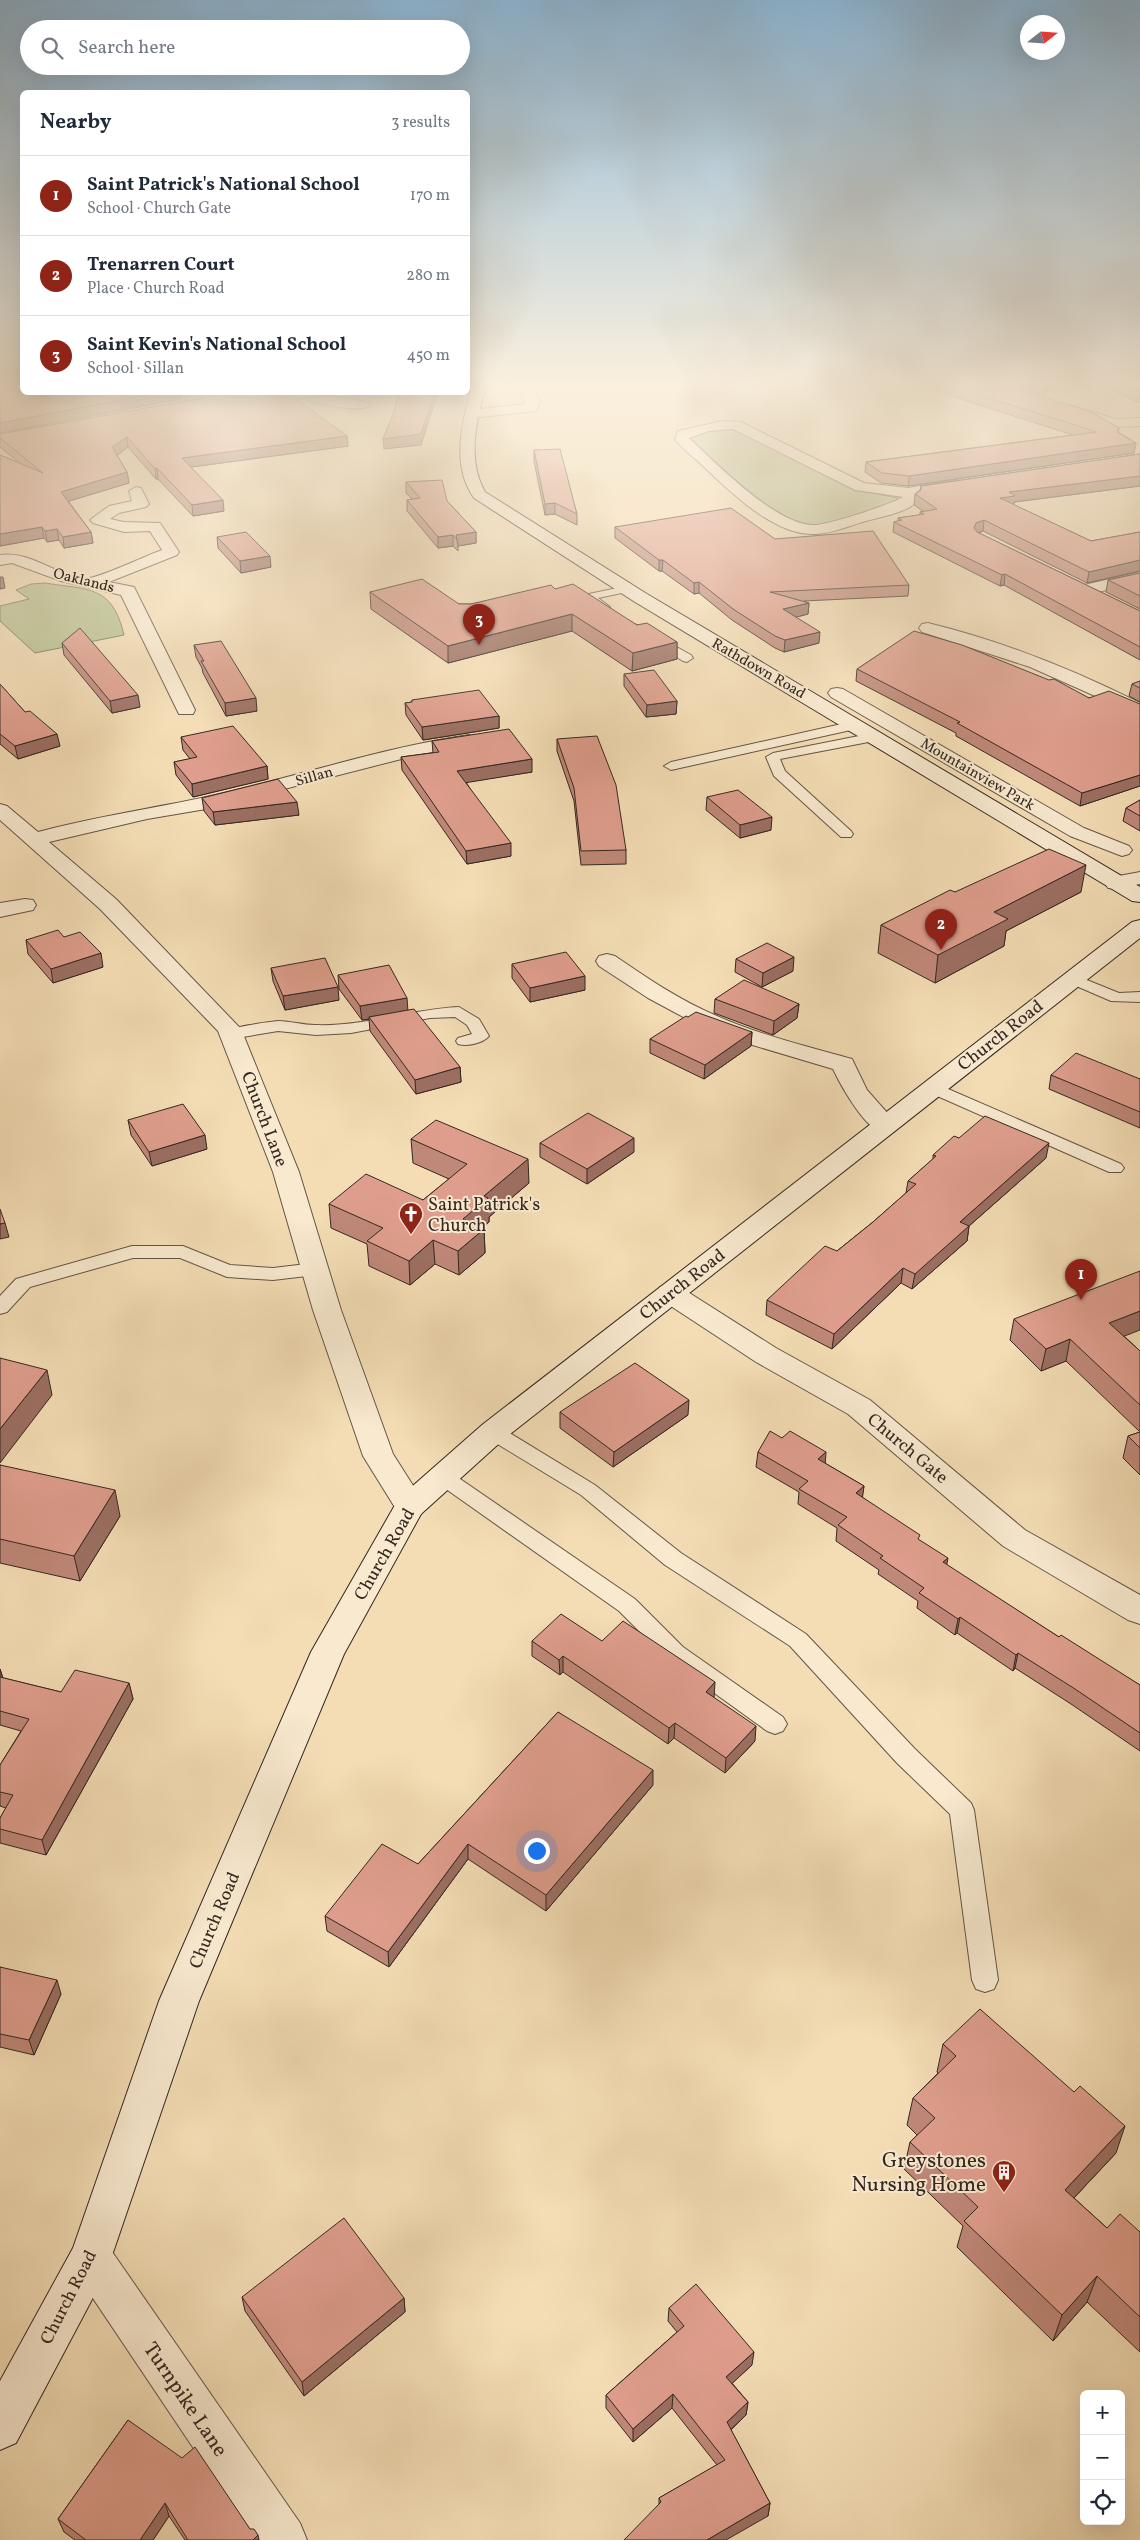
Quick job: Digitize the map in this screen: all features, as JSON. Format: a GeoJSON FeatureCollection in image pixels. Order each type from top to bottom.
{"type":"FeatureCollection","features":[{"type":"Feature","properties":{"kind":"street"},"geometry":{"type":"LineString","coordinates":[[94,582],[171,552],[155,526],[124,527],[98,520],[114,509],[141,504],[140,503]]}},
{"type":"Feature","properties":{"kind":"street","name":"Rathdown Road"},"geometry":{"type":"LineString","coordinates":[[492,503],[627,589],[1140,896]]}},
{"type":"Feature","properties":{"kind":"street"},"geometry":{"type":"LineString","coordinates":[[754,503],[796,527],[814,530],[906,503]]}},
{"type":"Feature","properties":{"kind":"street","name":"Oaklands"},"geometry":{"type":"LineString","coordinates":[[0,560],[13,558],[67,578],[94,582],[128,591],[186,710]]}},
{"type":"Feature","properties":{"kind":"street"},"geometry":{"type":"LineString","coordinates":[[1086,590],[1140,577]]}},
{"type":"Feature","properties":{"kind":"street"},"geometry":{"type":"LineString","coordinates":[[1068,580],[1109,602]]}},
{"type":"Feature","properties":{"kind":"street"},"geometry":{"type":"LineString","coordinates":[[928,628],[956,635],[1041,665],[1140,710]]}},
{"type":"Feature","properties":{"kind":"street","name":"Mountainview Park"},"geometry":{"type":"LineString","coordinates":[[837,693],[866,708],[1077,832],[1122,850]]}},
{"type":"Feature","properties":{"kind":"street"},"geometry":{"type":"LineString","coordinates":[[848,721],[866,708]]}},
{"type":"Feature","properties":{"kind":"street","name":"Sillan"},"geometry":{"type":"LineString","coordinates":[[33,840],[72,828],[206,804],[420,748],[488,738]]}},
{"type":"Feature","properties":{"kind":"street","name":"Church Lane"},"geometry":{"type":"LineString","coordinates":[[0,810],[108,904],[223,1022],[231,1034],[286,1172],[315,1269],[378,1456],[410,1506]]}},
{"type":"Feature","properties":{"kind":"street"},"geometry":{"type":"LineString","coordinates":[[1116,883],[1140,878]]}},
{"type":"Feature","properties":{"kind":"street"},"geometry":{"type":"LineString","coordinates":[[0,910],[25,905]]}},
{"type":"Feature","properties":{"kind":"street","name":"Church Road"},"geometry":{"type":"LineString","coordinates":[[0,2427],[91,2258],[190,1975],[328,1652],[410,1506],[493,1432],[1140,926]]}},
{"type":"Feature","properties":{"kind":"street"},"geometry":{"type":"LineString","coordinates":[[607,961],[639,983],[708,1021],[782,1047],[842,1064],[856,1092],[885,1125]]}},
{"type":"Feature","properties":{"kind":"street","name":"Church Gate"},"geometry":{"type":"LineString","coordinates":[[670,1294],[766,1355],[859,1407],[1014,1538],[1140,1611]]}},
{"type":"Feature","properties":{"kind":"street","name":"Turnpike Lane"},"geometry":{"type":"LineString","coordinates":[[91,2258],[283,2540]]}},
{"type":"Feature","properties":{"kind":"lane"},"geometry":{"type":"LineString","coordinates":[[613,612],[588,597],[627,589]]}},
{"type":"Feature","properties":{"kind":"lane"},"geometry":{"type":"LineString","coordinates":[[646,633],[687,658]]}},
{"type":"Feature","properties":{"kind":"lane"},"geometry":{"type":"LineString","coordinates":[[671,766],[848,721]]}},
{"type":"Feature","properties":{"kind":"lane"},"geometry":{"type":"LineString","coordinates":[[846,834],[779,773],[773,756],[874,736]]}},
{"type":"Feature","properties":{"kind":"lane"},"geometry":{"type":"LineString","coordinates":[[1072,980],[1117,998],[1140,997]]}},
{"type":"Feature","properties":{"kind":"lane"},"geometry":{"type":"LineString","coordinates":[[231,1034],[278,1026],[316,1030],[351,1028],[430,1014],[458,1012],[473,1022],[481,1036],[464,1041]]}},
{"type":"Feature","properties":{"kind":"lane"},"geometry":{"type":"LineString","coordinates":[[932,1087],[1115,1168]]}},
{"type":"Feature","properties":{"kind":"lane"},"geometry":{"type":"LineString","coordinates":[[0,1308],[24,1283],[132,1252],[183,1252],[227,1271],[273,1274],[315,1269]]}},
{"type":"Feature","properties":{"kind":"lane"},"geometry":{"type":"LineString","coordinates":[[493,1432],[588,1490],[673,1559],[798,1640],[906,1756],[962,1810],[984,1980]]}},
{"type":"Feature","properties":{"kind":"lane"},"geometry":{"type":"LineString","coordinates":[[443,1477],[627,1605],[675,1653],[775,1724]]}},
{"type":"Feature","properties":{"kind":"green space"},"geometry":{"type":"Polygon","coordinates":[[[764,503],[892,503],[833,523],[816,526],[801,524],[764,503]]]}},
{"type":"Feature","properties":{"kind":"green space"},"geometry":{"type":"Polygon","coordinates":[[[45,583],[86,589],[105,598],[113,607],[124,635],[35,653],[0,621],[0,606],[29,599],[16,590],[31,584],[45,583]]]}},
{"type":"Feature","properties":{"kind":"building"},"geometry":{"type":"Polygon","coordinates":[[[0,503],[69,503],[91,532],[63,537],[57,529],[45,531],[42,527],[0,534],[0,503]]]}},
{"type":"Feature","properties":{"kind":"building"},"geometry":{"type":"Polygon","coordinates":[[[190,503],[207,503],[192,505],[190,503]]]}},
{"type":"Feature","properties":{"kind":"building"},"geometry":{"type":"Polygon","coordinates":[[[409,503],[448,503],[476,532],[456,535],[457,540],[453,535],[438,537],[409,503]]]}},
{"type":"Feature","properties":{"kind":"building"},"geometry":{"type":"Polygon","coordinates":[[[545,503],[574,503],[577,514],[555,503],[545,503]]]}},
{"type":"Feature","properties":{"kind":"building"},"geometry":{"type":"Polygon","coordinates":[[[928,503],[1010,503],[1091,541],[1140,532],[1140,560],[1089,572],[984,520],[976,523],[974,528],[977,532],[1140,611],[1140,647],[1005,574],[1002,575],[894,522],[902,520],[898,518],[924,514],[920,512],[937,509],[928,503]]]}},
{"type":"Feature","properties":{"kind":"building"},"geometry":{"type":"Polygon","coordinates":[[[731,508],[775,539],[873,531],[909,585],[770,592],[809,603],[783,609],[820,632],[785,640],[775,636],[733,609],[699,582],[694,583],[663,560],[659,560],[615,527],[731,508]]]}},
{"type":"Feature","properties":{"kind":"building"},"geometry":{"type":"Polygon","coordinates":[[[246,532],[270,556],[240,561],[217,537],[246,532]]]}},
{"type":"Feature","properties":{"kind":"building"},"geometry":{"type":"Polygon","coordinates":[[[1140,573],[1140,596],[1108,580],[1140,573]]]}},
{"type":"Feature","properties":{"kind":"building"},"geometry":{"type":"Polygon","coordinates":[[[422,579],[459,604],[471,604],[551,585],[555,589],[573,584],[637,625],[647,623],[677,642],[633,653],[572,614],[448,646],[370,592],[422,579]]]}},
{"type":"Feature","properties":{"kind":"building"},"geometry":{"type":"Polygon","coordinates":[[[80,628],[138,695],[110,701],[62,643],[80,628]]]}},
{"type":"Feature","properties":{"kind":"building"},"geometry":{"type":"Polygon","coordinates":[[[914,631],[962,645],[1049,680],[1054,679],[1089,698],[1109,691],[1140,704],[1140,775],[1082,793],[957,723],[960,722],[857,669],[914,631]]]}},
{"type":"Feature","properties":{"kind":"building"},"geometry":{"type":"Polygon","coordinates":[[[221,641],[256,698],[225,703],[194,645],[221,641]]]}},
{"type":"Feature","properties":{"kind":"building"},"geometry":{"type":"Polygon","coordinates":[[[654,670],[677,701],[647,705],[624,674],[654,670]]]}},
{"type":"Feature","properties":{"kind":"building"},"geometry":{"type":"Polygon","coordinates":[[[1140,681],[1140,688],[1132,684],[1140,681]]]}},
{"type":"Feature","properties":{"kind":"building"},"geometry":{"type":"Polygon","coordinates":[[[0,684],[25,712],[30,711],[57,734],[15,746],[0,734],[0,684]]]}},
{"type":"Feature","properties":{"kind":"building"},"geometry":{"type":"Polygon","coordinates":[[[479,690],[499,716],[422,727],[405,703],[412,702],[412,700],[479,690]]]}},
{"type":"Feature","properties":{"kind":"building"},"geometry":{"type":"Polygon","coordinates":[[[233,726],[267,766],[192,784],[174,762],[197,757],[181,737],[233,726]]]}},
{"type":"Feature","properties":{"kind":"building"},"geometry":{"type":"Polygon","coordinates":[[[509,729],[532,759],[457,771],[511,843],[466,851],[401,757],[439,752],[432,741],[509,729]]]}},
{"type":"Feature","properties":{"kind":"building"},"geometry":{"type":"Polygon","coordinates":[[[597,736],[616,785],[626,850],[581,851],[574,788],[557,739],[597,736]]]}},
{"type":"Feature","properties":{"kind":"building"},"geometry":{"type":"Polygon","coordinates":[[[278,779],[297,802],[213,812],[202,798],[278,779]]]}},
{"type":"Feature","properties":{"kind":"building"},"geometry":{"type":"Polygon","coordinates":[[[738,790],[772,817],[740,825],[707,797],[738,790]]]}},
{"type":"Feature","properties":{"kind":"building"},"geometry":{"type":"Polygon","coordinates":[[[1140,800],[1140,816],[1126,808],[1140,800]]]}},
{"type":"Feature","properties":{"kind":"building"},"geometry":{"type":"Polygon","coordinates":[[[1049,849],[1086,865],[994,912],[1008,919],[938,955],[881,925],[950,890],[955,892],[1049,849]]]}},
{"type":"Feature","properties":{"kind":"building"},"geometry":{"type":"Polygon","coordinates":[[[58,930],[64,937],[80,932],[101,953],[51,969],[26,940],[58,930]]]}},
{"type":"Feature","properties":{"kind":"building"},"geometry":{"type":"Polygon","coordinates":[[[767,943],[794,957],[763,973],[736,959],[767,943]]]}},
{"type":"Feature","properties":{"kind":"building"},"geometry":{"type":"Polygon","coordinates":[[[566,952],[585,976],[530,988],[512,964],[566,952]]]}},
{"type":"Feature","properties":{"kind":"building"},"geometry":{"type":"Polygon","coordinates":[[[325,958],[338,987],[283,996],[271,968],[325,958]]]}},
{"type":"Feature","properties":{"kind":"building"},"geometry":{"type":"Polygon","coordinates":[[[389,965],[407,998],[360,1006],[338,975],[389,965]]]}},
{"type":"Feature","properties":{"kind":"building"},"geometry":{"type":"Polygon","coordinates":[[[744,980],[799,1004],[774,1021],[715,999],[744,980]]]}},
{"type":"Feature","properties":{"kind":"building"},"geometry":{"type":"Polygon","coordinates":[[[414,1009],[460,1067],[415,1080],[369,1017],[414,1009]]]}},
{"type":"Feature","properties":{"kind":"building"},"geometry":{"type":"Polygon","coordinates":[[[696,1012],[752,1032],[705,1065],[650,1039],[686,1016],[688,1017],[696,1012]]]}},
{"type":"Feature","properties":{"kind":"building"},"geometry":{"type":"Polygon","coordinates":[[[1076,1053],[1140,1079],[1140,1112],[1051,1075],[1076,1053]]]}},
{"type":"Feature","properties":{"kind":"building"},"geometry":{"type":"Polygon","coordinates":[[[183,1104],[205,1135],[149,1152],[128,1120],[183,1104]]]}},
{"type":"Feature","properties":{"kind":"building"},"geometry":{"type":"Polygon","coordinates":[[[588,1113],[634,1138],[587,1169],[540,1143],[588,1113]]]}},
{"type":"Feature","properties":{"kind":"building"},"geometry":{"type":"Polygon","coordinates":[[[985,1116],[1049,1143],[960,1222],[969,1226],[915,1274],[903,1268],[834,1334],[767,1300],[825,1246],[837,1251],[873,1222],[916,1184],[908,1181],[936,1156],[933,1155],[954,1136],[959,1138],[985,1116]]]}},
{"type":"Feature","properties":{"kind":"building"},"geometry":{"type":"Polygon","coordinates":[[[436,1120],[528,1159],[484,1196],[488,1198],[463,1219],[484,1229],[458,1251],[433,1240],[409,1261],[367,1241],[383,1228],[329,1204],[366,1174],[423,1200],[467,1164],[411,1139],[436,1120]]]}},
{"type":"Feature","properties":{"kind":"building"},"geometry":{"type":"Polygon","coordinates":[[[0,1209],[5,1223],[0,1224],[0,1209]]]}},
{"type":"Feature","properties":{"kind":"building"},"geometry":{"type":"Polygon","coordinates":[[[1140,1271],[1140,1311],[1109,1323],[1140,1351],[1140,1405],[1070,1339],[1046,1349],[1014,1319],[1140,1271]]]}},
{"type":"Feature","properties":{"kind":"building"},"geometry":{"type":"Polygon","coordinates":[[[0,1358],[47,1370],[0,1429],[0,1358]]]}},
{"type":"Feature","properties":{"kind":"building"},"geometry":{"type":"Polygon","coordinates":[[[635,1363],[689,1400],[614,1452],[560,1412],[635,1363]]]}},
{"type":"Feature","properties":{"kind":"building"},"geometry":{"type":"Polygon","coordinates":[[[770,1431],[782,1438],[790,1431],[826,1452],[818,1459],[864,1486],[856,1493],[920,1535],[918,1539],[948,1558],[943,1562],[1059,1637],[1061,1635],[1140,1685],[1140,1733],[1075,1689],[1018,1653],[1016,1655],[960,1617],[958,1619],[919,1593],[924,1588],[880,1558],[883,1556],[838,1525],[847,1517],[799,1489],[808,1481],[758,1452],[770,1431]]]}},
{"type":"Feature","properties":{"kind":"building"},"geometry":{"type":"Polygon","coordinates":[[[1140,1432],[1140,1448],[1128,1436],[1140,1432]]]}},
{"type":"Feature","properties":{"kind":"building"},"geometry":{"type":"Polygon","coordinates":[[[0,1465],[115,1490],[74,1556],[0,1539],[0,1465]]]}},
{"type":"Feature","properties":{"kind":"building"},"geometry":{"type":"Polygon","coordinates":[[[561,1614],[602,1641],[623,1621],[715,1682],[706,1692],[756,1726],[726,1758],[675,1723],[669,1728],[563,1656],[559,1660],[532,1641],[561,1614]]]}},
{"type":"Feature","properties":{"kind":"building"},"geometry":{"type":"Polygon","coordinates":[[[75,1670],[129,1683],[42,1840],[0,1829],[0,1818],[13,1795],[0,1792],[0,1765],[29,1719],[0,1711],[0,1677],[61,1692],[75,1670]]]}},
{"type":"Feature","properties":{"kind":"building"},"geometry":{"type":"Polygon","coordinates":[[[558,1712],[653,1770],[546,1895],[468,1844],[388,1952],[325,1916],[382,1844],[418,1864],[558,1712]]]}},
{"type":"Feature","properties":{"kind":"building"},"geometry":{"type":"Polygon","coordinates":[[[0,1967],[57,1980],[29,2040],[0,2034],[0,1967]]]}},
{"type":"Feature","properties":{"kind":"building","name":"Greystones Nursing Home"},"geometry":{"type":"Polygon","coordinates":[[[980,2009],[1074,2092],[1080,2086],[1125,2126],[1065,2190],[1107,2228],[1120,2214],[1140,2232],[1140,2317],[1097,2276],[1062,2315],[964,2221],[978,2207],[910,2142],[935,2118],[913,2098],[956,2056],[943,2044],[980,2009]]]}},
{"type":"Feature","properties":{"kind":"building"},"geometry":{"type":"Polygon","coordinates":[[[344,2218],[404,2298],[302,2382],[242,2297],[344,2218]]]}},
{"type":"Feature","properties":{"kind":"building"},"geometry":{"type":"Polygon","coordinates":[[[696,2284],[754,2352],[726,2377],[748,2402],[727,2422],[770,2503],[707,2540],[624,2540],[661,2502],[659,2498],[725,2460],[673,2394],[633,2429],[606,2395],[684,2326],[669,2308],[696,2284]]]}},
{"type":"Feature","properties":{"kind":"building"},"geometry":{"type":"Polygon","coordinates":[[[128,2420],[182,2458],[195,2447],[250,2529],[254,2529],[258,2535],[253,2540],[188,2540],[165,2503],[140,2540],[86,2540],[58,2519],[128,2420]]]}},
{"type":"Feature","properties":{"kind":"place","name":"Saint Kevin's National School"},"geometry":{"type":"Point","coordinates":[479,645]}},
{"type":"Feature","properties":{"kind":"place","name":"Trenarren Court"},"geometry":{"type":"Point","coordinates":[941,950]}},
{"type":"Feature","properties":{"kind":"place","name":"Saint Patrick's Church"},"geometry":{"type":"Point","coordinates":[411,1235]}},
{"type":"Feature","properties":{"kind":"place","name":"Saint Patrick's National School"},"geometry":{"type":"Point","coordinates":[1081,1300]}},
{"type":"Feature","properties":{"kind":"place","name":"Greystones Nursing Home"},"geometry":{"type":"Point","coordinates":[1004,2193]}}]}
